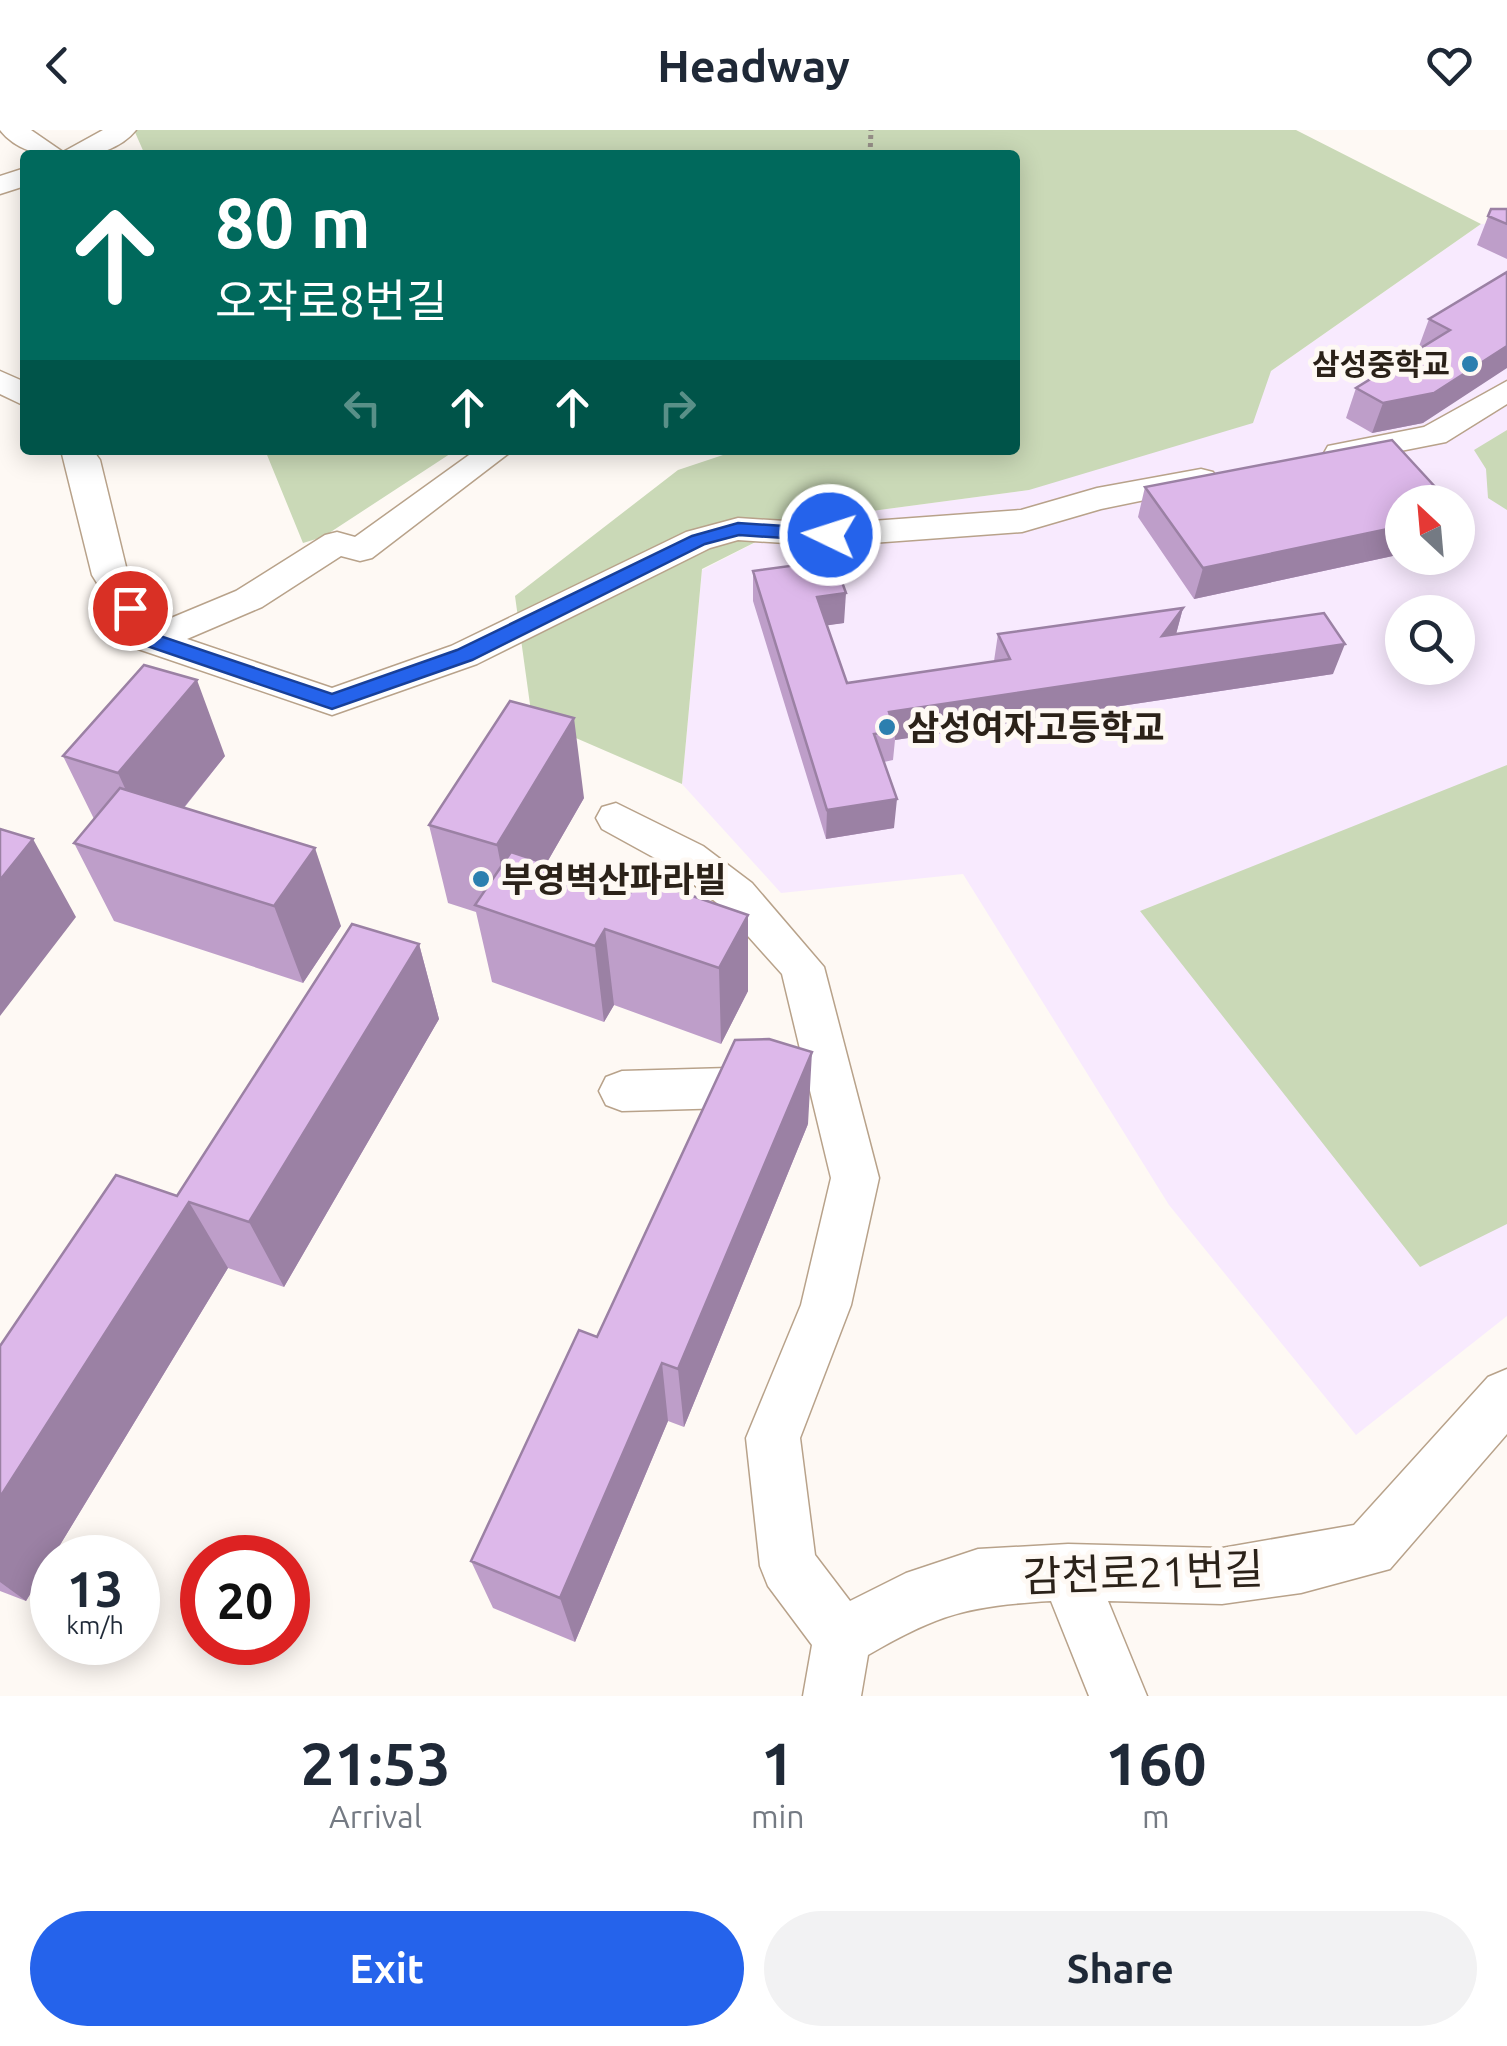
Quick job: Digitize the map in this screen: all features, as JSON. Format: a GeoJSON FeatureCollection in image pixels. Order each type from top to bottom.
{"type":"FeatureCollection","features":[{"type":"Feature","properties":{"kind":"street"},"geometry":{"type":"LineString","coordinates":[[13,130],[44,150]]}},
{"type":"Feature","properties":{"kind":"street"},"geometry":{"type":"LineString","coordinates":[[84,150],[123,130]]}},
{"type":"Feature","properties":{"kind":"street"},"geometry":{"type":"LineString","coordinates":[[1302,460],[1434,435],[1507,390]]}},
{"type":"Feature","properties":{"kind":"street"},"geometry":{"type":"LineString","coordinates":[[80,455],[110,575],[150,640],[332,702],[464,655],[698,540],[738,529],[830,535],[1022,521],[1097,499],[1228,474]]}},
{"type":"Feature","properties":{"kind":"street"},"geometry":{"type":"LineString","coordinates":[[150,640],[249,599],[337,543],[360,550],[491,455]]}},
{"type":"Feature","properties":{"kind":"street"},"geometry":{"type":"LineString","coordinates":[[616,818],[688,857],[736,895],[802,967],[834,1086],[855,1178],[826,1305],[774,1438],[788,1566],[842,1638],[832,1696]]}},
{"type":"Feature","properties":{"kind":"street"},"geometry":{"type":"LineString","coordinates":[[622,1091],[834,1086]]}},
{"type":"Feature","properties":{"kind":"street","name":"감천로21번길"},"geometry":{"type":"LineString","coordinates":[[842,1638],[906,1600],[978,1577],[1068,1572],[1222,1576],[1301,1565],[1370,1549],[1507,1395]]}},
{"type":"Feature","properties":{"kind":"street"},"geometry":{"type":"LineString","coordinates":[[1068,1572],[1118,1696]]}},
{"type":"Feature","properties":{"kind":"shaded area"},"geometry":{"type":"Polygon","coordinates":[[[1507,223],[1507,1316],[1356,1435],[1169,1205],[963,874],[781,893],[682,784],[702,570],[797,521],[1029,490],[1271,371],[1481,224],[1507,223]]]}},
{"type":"Feature","properties":{"kind":"green space"},"geometry":{"type":"Polygon","coordinates":[[[134,130],[1296,130],[1481,224],[1271,371],[1253,423],[1029,490],[797,521],[702,569],[682,784],[532,719],[515,596],[678,470],[723,455],[1020,455],[1020,150],[143,150],[134,130]]]}},
{"type":"Feature","properties":{"kind":"green space"},"geometry":{"type":"Polygon","coordinates":[[[1507,430],[1507,510],[1488,498],[1486,469],[1474,450],[1507,430]]]}},
{"type":"Feature","properties":{"kind":"green space"},"geometry":{"type":"Polygon","coordinates":[[[267,455],[448,455],[323,537],[303,543],[267,455]]]}},
{"type":"Feature","properties":{"kind":"green space"},"geometry":{"type":"Polygon","coordinates":[[[1507,765],[1507,1224],[1420,1267],[1140,911],[1507,765]]]}},
{"type":"Feature","properties":{"kind":"building"},"geometry":{"type":"Polygon","coordinates":[[[1491,209],[1507,209],[1507,224],[1488,216],[1491,209]]]}},
{"type":"Feature","properties":{"kind":"building"},"geometry":{"type":"Polygon","coordinates":[[[1507,272],[1507,346],[1434,393],[1383,403],[1356,388],[1450,330],[1429,319],[1507,272]]]}},
{"type":"Feature","properties":{"kind":"building"},"geometry":{"type":"Polygon","coordinates":[[[1392,440],[1433,485],[1385,485],[1385,530],[1203,568],[1145,487],[1392,440]]]}},
{"type":"Feature","properties":{"kind":"building"},"geometry":{"type":"Polygon","coordinates":[[[834,560],[846,593],[817,597],[847,683],[1010,659],[998,634],[1183,608],[1162,636],[1324,613],[1345,644],[889,712],[895,731],[874,734],[897,799],[827,810],[753,571],[834,560]]]}},
{"type":"Feature","properties":{"kind":"building"},"geometry":{"type":"Polygon","coordinates":[[[144,665],[197,680],[118,773],[63,756],[144,665]]]}},
{"type":"Feature","properties":{"kind":"building"},"geometry":{"type":"Polygon","coordinates":[[[510,701],[574,718],[497,845],[429,825],[510,701]]]}},
{"type":"Feature","properties":{"kind":"building"},"geometry":{"type":"Polygon","coordinates":[[[120,788],[315,848],[274,906],[74,843],[120,788]]]}},
{"type":"Feature","properties":{"kind":"building"},"geometry":{"type":"Polygon","coordinates":[[[0,829],[33,839],[0,880],[0,829]]]}},
{"type":"Feature","properties":{"kind":"building"},"geometry":{"type":"Polygon","coordinates":[[[511,852],[631,892],[640,878],[748,915],[719,968],[605,929],[595,946],[475,905],[511,852]]]}},
{"type":"Feature","properties":{"kind":"building"},"geometry":{"type":"Polygon","coordinates":[[[352,924],[419,944],[249,1222],[189,1202],[0,1497],[0,1346],[116,1175],[177,1196],[352,924]]]}},
{"type":"Feature","properties":{"kind":"building"},"geometry":{"type":"Polygon","coordinates":[[[769,1039],[812,1052],[678,1369],[662,1363],[560,1598],[471,1561],[579,1330],[597,1337],[735,1040],[769,1039]]]}},
{"type":"Feature","properties":{"kind":"place","name":"삼성중학교"},"geometry":{"type":"Point","coordinates":[1470,364]}},
{"type":"Feature","properties":{"kind":"place","name":"삼성여자고등학교"},"geometry":{"type":"Point","coordinates":[887,727]}},
{"type":"Feature","properties":{"kind":"place","name":"부영벽산파라빌"},"geometry":{"type":"Point","coordinates":[481,879]}},
{"type":"Feature","properties":{"kind":"route"},"geometry":{"type":"LineString","coordinates":[[130,608],[150,640],[332,702],[464,655],[698,540],[738,529],[830,535]]}}]}
